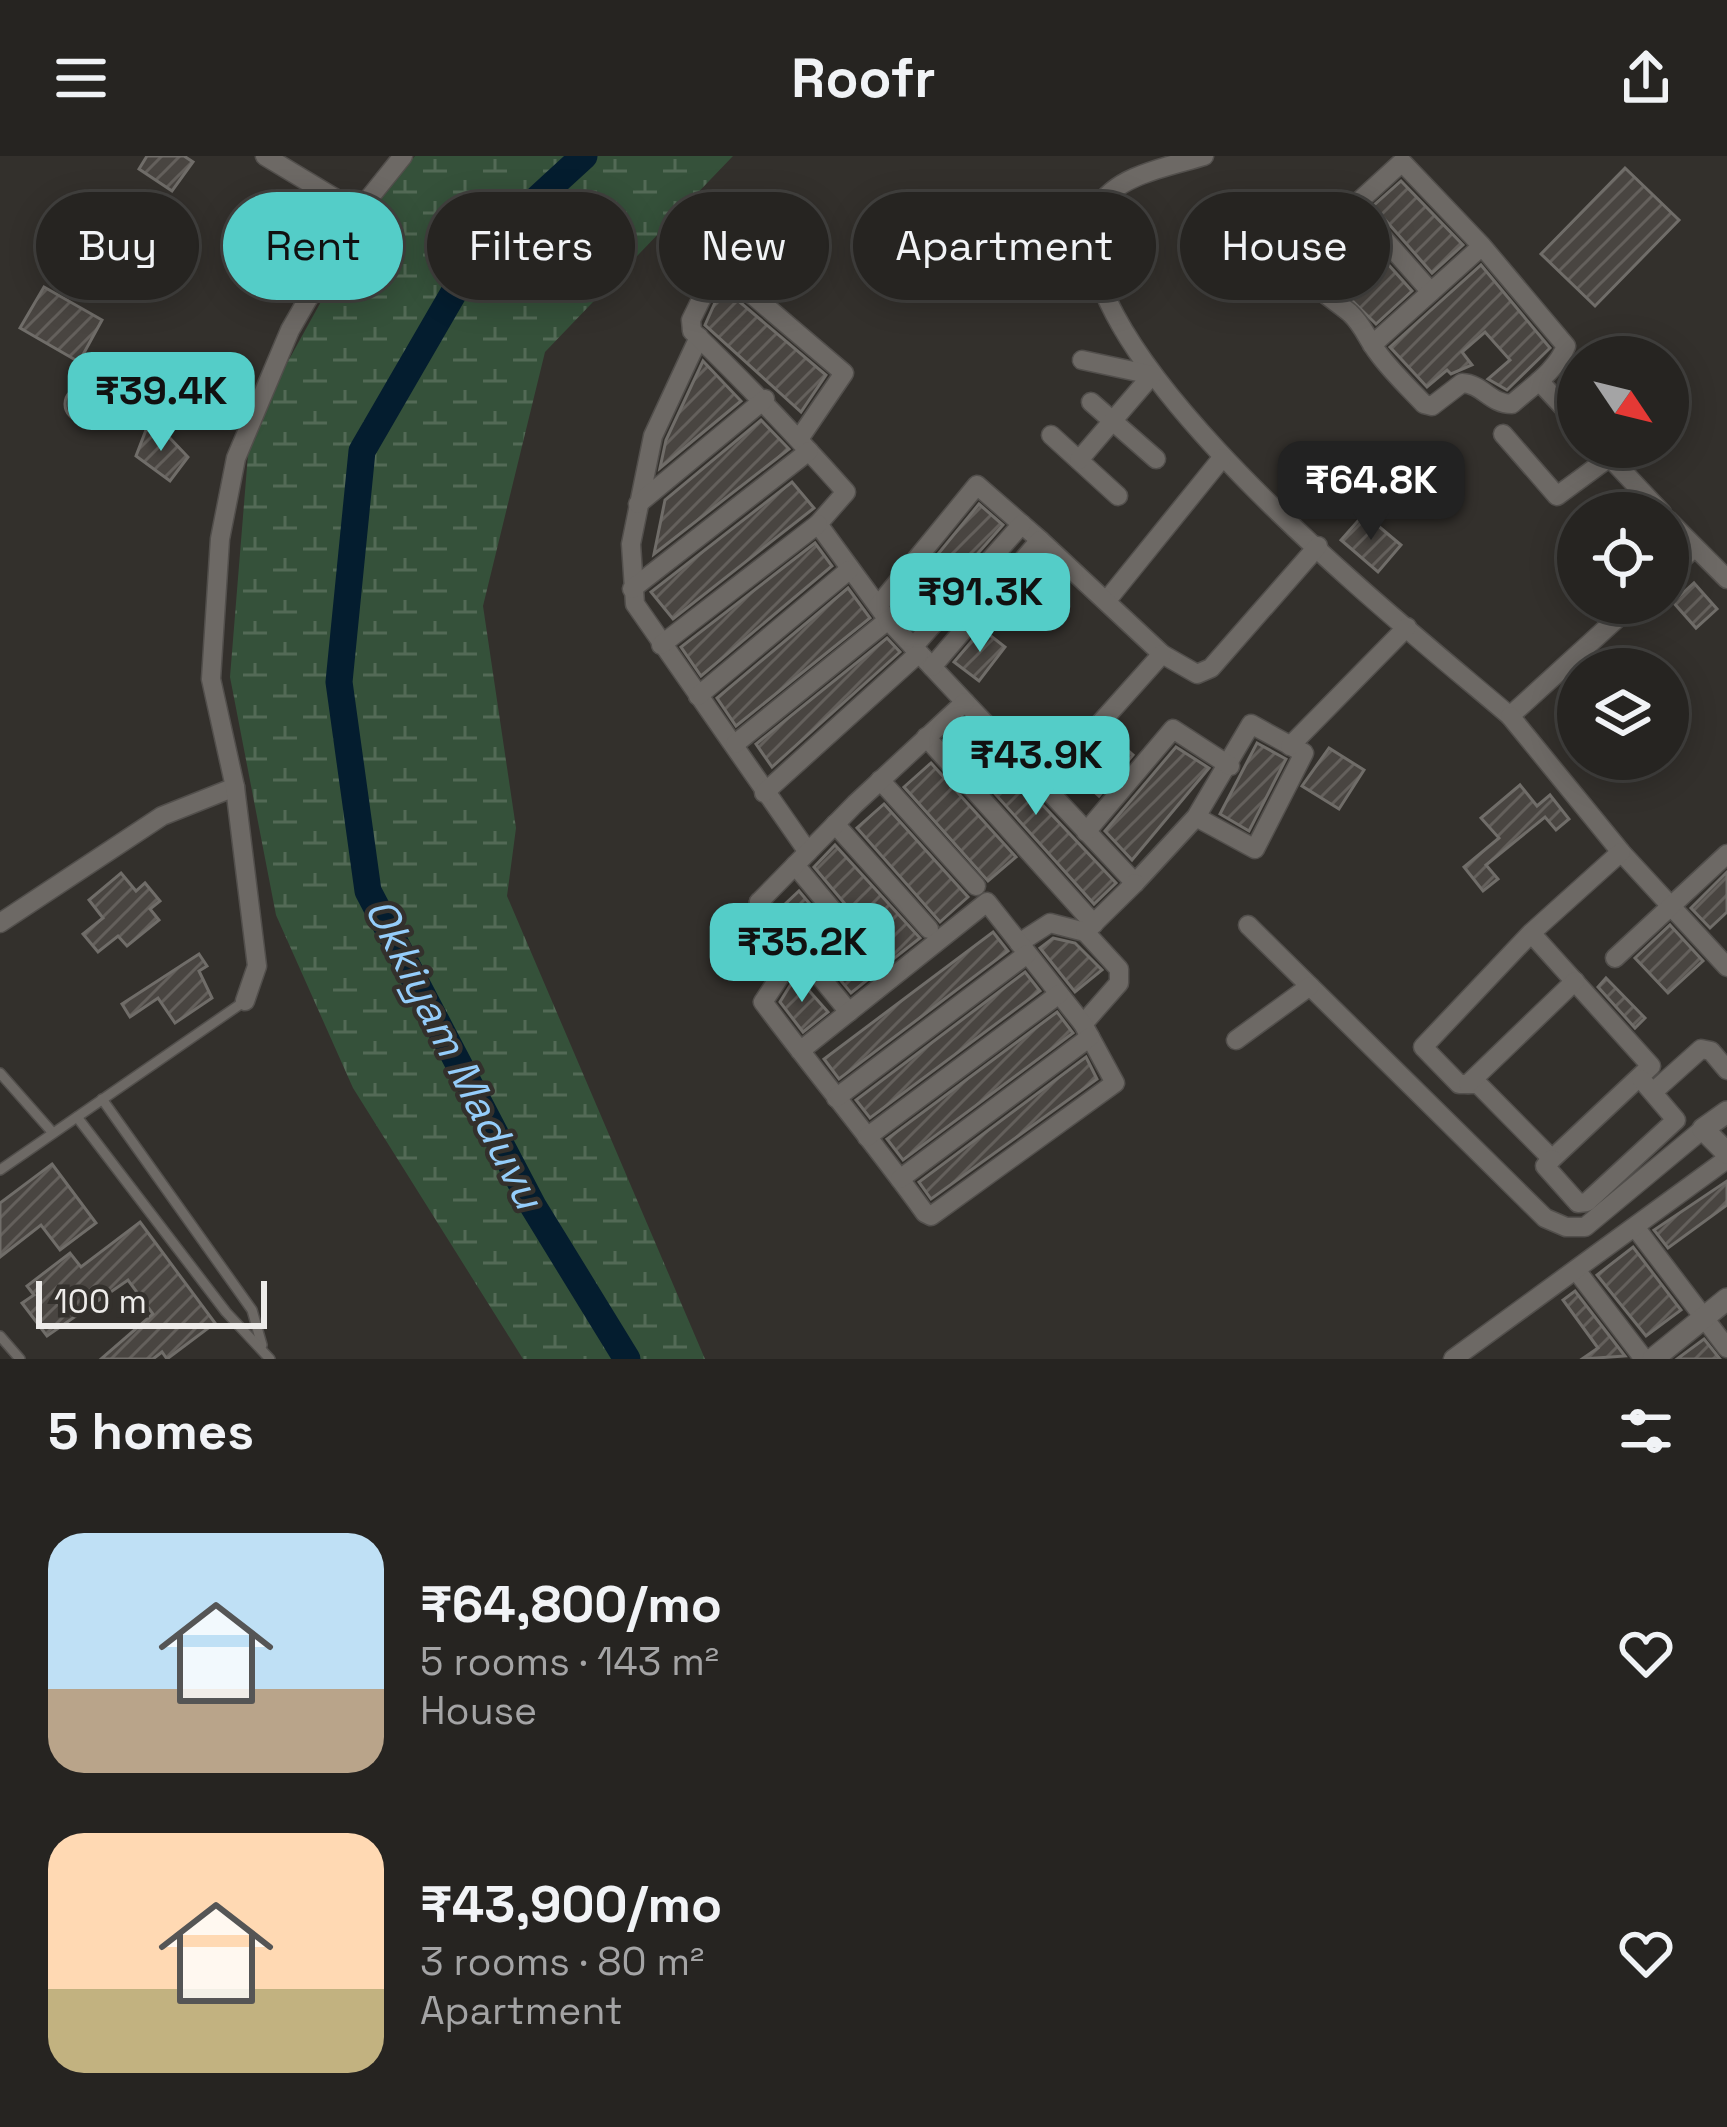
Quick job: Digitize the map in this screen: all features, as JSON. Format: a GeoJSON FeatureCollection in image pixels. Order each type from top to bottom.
{"type":"FeatureCollection","features":[{"type":"Feature","properties":{"kind":"street"},"geometry":{"type":"LineString","coordinates":[[265,156],[325,192]]}},
{"type":"Feature","properties":{"kind":"street"},"geometry":{"type":"LineString","coordinates":[[374,192],[404,156]]}},
{"type":"Feature","properties":{"kind":"street"},"geometry":{"type":"LineString","coordinates":[[1204,156],[1119,186],[1099,207],[1091,246],[1102,287],[1152,375],[1222,458],[1510,716],[1621,852],[1727,967]]}},
{"type":"Feature","properties":{"kind":"street"},"geometry":{"type":"LineString","coordinates":[[1333,300],[1370,334],[1372,345],[1427,406],[1462,383],[1474,383],[1495,402],[1511,404],[1562,359],[1566,346],[1406,163],[1371,192]]}},
{"type":"Feature","properties":{"kind":"street"},"geometry":{"type":"LineString","coordinates":[[1390,246],[1431,292]]}},
{"type":"Feature","properties":{"kind":"street"},"geometry":{"type":"LineString","coordinates":[[1372,345],[1481,246]]}},
{"type":"Feature","properties":{"kind":"street"},"geometry":{"type":"LineString","coordinates":[[632,589],[804,445],[844,373],[722,268],[710,276],[691,320],[699,337],[764,399],[804,445],[846,492],[818,524],[662,645]]}},
{"type":"Feature","properties":{"kind":"street"},"geometry":{"type":"LineString","coordinates":[[245,1001],[257,966],[236,787],[212,679],[220,538],[236,458],[307,300]]}},
{"type":"Feature","properties":{"kind":"street"},"geometry":{"type":"LineString","coordinates":[[699,337],[653,436],[638,504],[634,604],[735,744],[801,859],[890,980]]}},
{"type":"Feature","properties":{"kind":"street"},"geometry":{"type":"LineString","coordinates":[[1082,360],[1152,375]]}},
{"type":"Feature","properties":{"kind":"street"},"geometry":{"type":"LineString","coordinates":[[1079,460],[1152,375]]}},
{"type":"Feature","properties":{"kind":"street"},"geometry":{"type":"LineString","coordinates":[[1538,380],[1557,400]]}},
{"type":"Feature","properties":{"kind":"street"},"geometry":{"type":"LineString","coordinates":[[638,504],[764,399]]}},
{"type":"Feature","properties":{"kind":"street"},"geometry":{"type":"LineString","coordinates":[[1091,402],[1156,459]]}},
{"type":"Feature","properties":{"kind":"street"},"geometry":{"type":"LineString","coordinates":[[1503,434],[1557,496],[1588,468]]}},
{"type":"Feature","properties":{"kind":"street"},"geometry":{"type":"LineString","coordinates":[[1051,436],[1118,496]]}},
{"type":"Feature","properties":{"kind":"street"},"geometry":{"type":"LineString","coordinates":[[1108,599],[1222,458]]}},
{"type":"Feature","properties":{"kind":"street"},"geometry":{"type":"LineString","coordinates":[[1620,468],[1642,492]]}},
{"type":"Feature","properties":{"kind":"street"},"geometry":{"type":"LineString","coordinates":[[735,744],[883,613],[977,485],[1018,528],[1040,540],[1108,599],[1162,654],[1197,674],[1210,668],[1318,546]]}},
{"type":"Feature","properties":{"kind":"street"},"geometry":{"type":"LineString","coordinates":[[818,524],[883,613],[1135,883]]}},
{"type":"Feature","properties":{"kind":"street"},"geometry":{"type":"LineString","coordinates":[[922,656],[1018,528]]}},
{"type":"Feature","properties":{"kind":"street"},"geometry":{"type":"LineString","coordinates":[[764,793],[922,656],[1040,540]]}},
{"type":"Feature","properties":{"kind":"street"},"geometry":{"type":"LineString","coordinates":[[1689,543],[1727,579]]}},
{"type":"Feature","properties":{"kind":"street"},"geometry":{"type":"LineString","coordinates":[[1689,553],[1694,548]]}},
{"type":"Feature","properties":{"kind":"street"},"geometry":{"type":"LineString","coordinates":[[698,696],[849,570]]}},
{"type":"Feature","properties":{"kind":"street"},"geometry":{"type":"LineString","coordinates":[[1510,716],[1611,624]]}},
{"type":"Feature","properties":{"kind":"street"},"geometry":{"type":"LineString","coordinates":[[1291,746],[1407,627]]}},
{"type":"Feature","properties":{"kind":"street"},"geometry":{"type":"LineString","coordinates":[[1086,739],[1162,654]]}},
{"type":"Feature","properties":{"kind":"street"},"geometry":{"type":"LineString","coordinates":[[800,1051],[987,902],[1086,1030],[1115,1077],[1109,1089],[936,1216],[925,1213],[900,1179],[836,1098],[800,1051],[763,1002],[791,960],[757,920],[759,902],[965,702]]}},
{"type":"Feature","properties":{"kind":"street"},"geometry":{"type":"LineString","coordinates":[[1090,928],[1196,817],[1251,724],[1304,753],[1256,849],[1196,817]]}},
{"type":"Feature","properties":{"kind":"street"},"geometry":{"type":"LineString","coordinates":[[1086,832],[1173,729],[1230,766]]}},
{"type":"Feature","properties":{"kind":"street"},"geometry":{"type":"LineString","coordinates":[[900,1179],[1086,1030],[1119,983],[1119,970],[1090,928],[926,737]]}},
{"type":"Feature","properties":{"kind":"street"},"geometry":{"type":"LineString","coordinates":[[880,780],[976,886]]}},
{"type":"Feature","properties":{"kind":"street"},"geometry":{"type":"LineString","coordinates":[[0,922],[162,816],[236,787]]}},
{"type":"Feature","properties":{"kind":"street"},"geometry":{"type":"LineString","coordinates":[[835,824],[929,929]]}},
{"type":"Feature","properties":{"kind":"street"},"geometry":{"type":"LineString","coordinates":[[1621,852],[1531,933],[1425,1040],[1426,1052],[1459,1084],[1478,1084],[1579,1203],[1587,1202],[1676,1120],[1647,1085]]}},
{"type":"Feature","properties":{"kind":"street"},"geometry":{"type":"LineString","coordinates":[[1615,958],[1727,854]]}},
{"type":"Feature","properties":{"kind":"street"},"geometry":{"type":"LineString","coordinates":[[759,902],[849,1012]]}},
{"type":"Feature","properties":{"kind":"street"},"geometry":{"type":"LineString","coordinates":[[836,1098],[1050,923],[1090,928]]}},
{"type":"Feature","properties":{"kind":"street"},"geometry":{"type":"LineString","coordinates":[[1248,925],[1545,1218],[1565,1227],[1585,1227],[1727,1112]]}},
{"type":"Feature","properties":{"kind":"street"},"geometry":{"type":"LineString","coordinates":[[1531,933],[1651,1066],[1647,1085]]}},
{"type":"Feature","properties":{"kind":"street"},"geometry":{"type":"LineString","coordinates":[[1468,1084],[1575,981]]}},
{"type":"Feature","properties":{"kind":"street"},"geometry":{"type":"LineString","coordinates":[[1236,1040],[1310,986]]}},
{"type":"Feature","properties":{"kind":"street"},"geometry":{"type":"LineString","coordinates":[[867,1137],[1059,994]]}},
{"type":"Feature","properties":{"kind":"street"},"geometry":{"type":"LineString","coordinates":[[1518,1191],[1647,1085],[1701,1049],[1711,1051],[1727,1070]]}},
{"type":"Feature","properties":{"kind":"street"},"geometry":{"type":"LineString","coordinates":[[1467,1355],[1727,1156],[1703,1129]]}},
{"type":"Feature","properties":{"kind":"street"},"geometry":{"type":"LineString","coordinates":[[1635,1227],[1727,1348]]}},
{"type":"Feature","properties":{"kind":"street"},"geometry":{"type":"LineString","coordinates":[[1576,1270],[1644,1359]]}},
{"type":"Feature","properties":{"kind":"street"},"geometry":{"type":"LineString","coordinates":[[1653,1359],[1727,1299]]}},
{"type":"Feature","properties":{"kind":"lane"},"geometry":{"type":"LineString","coordinates":[[0,1170],[245,1001]]}},
{"type":"Feature","properties":{"kind":"lane"},"geometry":{"type":"LineString","coordinates":[[0,1073],[53,1133]]}},
{"type":"Feature","properties":{"kind":"lane"},"geometry":{"type":"LineString","coordinates":[[102,1100],[252,1310],[267,1354]]}},
{"type":"Feature","properties":{"kind":"lane"},"geometry":{"type":"LineString","coordinates":[[77,1117],[226,1312],[267,1354]]}},
{"type":"Feature","properties":{"kind":"lane"},"geometry":{"type":"LineString","coordinates":[[0,1336],[20,1359]]}},
{"type":"Feature","properties":{"kind":"green space"},"geometry":{"type":"Polygon","coordinates":[[[415,156],[733,156],[698,192],[659,192],[659,233],[635,258],[635,192],[427,192],[427,300],[595,300],[545,352],[483,606],[516,828],[507,896],[705,1359],[523,1359],[353,1088],[276,915],[230,677],[250,430],[322,300],[403,300],[403,192],[385,192],[415,156]]]}},
{"type":"Feature","properties":{"kind":"building"},"geometry":{"type":"Polygon","coordinates":[[[147,156],[184,156],[193,162],[172,191],[139,169],[147,156]]]}},
{"type":"Feature","properties":{"kind":"building"},"geometry":{"type":"Polygon","coordinates":[[[1625,168],[1679,220],[1595,306],[1541,254],[1625,168]]]}},
{"type":"Feature","properties":{"kind":"building"},"geometry":{"type":"Polygon","coordinates":[[[1401,181],[1463,245],[1432,273],[1390,225],[1389,192],[1401,181]]]}},
{"type":"Feature","properties":{"kind":"building"},"geometry":{"type":"Polygon","coordinates":[[[1481,265],[1550,348],[1507,390],[1488,379],[1510,360],[1485,332],[1462,352],[1472,365],[1451,374],[1447,370],[1427,387],[1390,347],[1481,265]]]}},
{"type":"Feature","properties":{"kind":"building"},"geometry":{"type":"Polygon","coordinates":[[[1390,266],[1412,291],[1376,324],[1352,300],[1390,300],[1390,266]]]}},
{"type":"Feature","properties":{"kind":"building"},"geometry":{"type":"Polygon","coordinates":[[[36,300],[67,300],[102,320],[79,362],[20,328],[36,300]]]}},
{"type":"Feature","properties":{"kind":"building"},"geometry":{"type":"Polygon","coordinates":[[[716,300],[737,300],[826,375],[801,412],[705,325],[716,300]]]}},
{"type":"Feature","properties":{"kind":"building"},"geometry":{"type":"Polygon","coordinates":[[[703,361],[741,401],[660,468],[666,440],[703,361]]]}},
{"type":"Feature","properties":{"kind":"building"},"geometry":{"type":"Polygon","coordinates":[[[82,387],[94,392],[99,404],[94,416],[82,421],[70,416],[65,404],[70,392],[82,387]]]}},
{"type":"Feature","properties":{"kind":"building"},"geometry":{"type":"Polygon","coordinates":[[[761,420],[789,449],[654,554],[665,500],[761,420]]]}},
{"type":"Feature","properties":{"kind":"building"},"geometry":{"type":"Polygon","coordinates":[[[146,430],[165,433],[188,457],[170,481],[136,456],[146,430]]]}},
{"type":"Feature","properties":{"kind":"building"},"geometry":{"type":"Polygon","coordinates":[[[792,482],[814,508],[673,619],[651,592],[792,482]]]}},
{"type":"Feature","properties":{"kind":"building"},"geometry":{"type":"Polygon","coordinates":[[[979,504],[1003,525],[918,621],[897,604],[979,504]]]}},
{"type":"Feature","properties":{"kind":"building"},"geometry":{"type":"Polygon","coordinates":[[[1364,514],[1401,545],[1378,572],[1341,540],[1364,514]]]}},
{"type":"Feature","properties":{"kind":"building"},"geometry":{"type":"Polygon","coordinates":[[[815,543],[832,566],[701,676],[681,647],[815,543]]]}},
{"type":"Feature","properties":{"kind":"building"},"geometry":{"type":"Polygon","coordinates":[[[1694,583],[1717,609],[1696,628],[1689,620],[1689,588],[1694,583]]]}},
{"type":"Feature","properties":{"kind":"building"},"geometry":{"type":"Polygon","coordinates":[[[848,588],[870,618],[736,726],[717,698],[848,588]]]}},
{"type":"Feature","properties":{"kind":"building"},"geometry":{"type":"Polygon","coordinates":[[[982,629],[1005,647],[979,681],[954,662],[982,629]]]}},
{"type":"Feature","properties":{"kind":"building"},"geometry":{"type":"Polygon","coordinates":[[[887,638],[900,652],[772,767],[756,744],[887,638]]]}},
{"type":"Feature","properties":{"kind":"building"},"geometry":{"type":"Polygon","coordinates":[[[972,730],[1116,883],[1094,904],[953,747],[972,730]]]}},
{"type":"Feature","properties":{"kind":"building"},"geometry":{"type":"Polygon","coordinates":[[[1109,734],[1133,755],[1099,796],[1071,771],[1109,734]]]}},
{"type":"Feature","properties":{"kind":"building"},"geometry":{"type":"Polygon","coordinates":[[[1257,743],[1286,759],[1249,831],[1220,814],[1257,743]]]}},
{"type":"Feature","properties":{"kind":"building"},"geometry":{"type":"Polygon","coordinates":[[[1176,747],[1209,768],[1132,860],[1105,831],[1176,747]]]}},
{"type":"Feature","properties":{"kind":"building"},"geometry":{"type":"Polygon","coordinates":[[[1329,748],[1364,770],[1339,809],[1302,786],[1329,748]]]}},
{"type":"Feature","properties":{"kind":"building"},"geometry":{"type":"Polygon","coordinates":[[[931,763],[1016,857],[988,881],[904,787],[931,763]]]}},
{"type":"Feature","properties":{"kind":"building"},"geometry":{"type":"Polygon","coordinates":[[[1520,785],[1537,806],[1550,795],[1569,819],[1556,830],[1545,817],[1486,865],[1498,879],[1483,891],[1464,867],[1499,838],[1481,818],[1520,785]]]}},
{"type":"Feature","properties":{"kind":"building"},"geometry":{"type":"Polygon","coordinates":[[[884,804],[968,897],[940,922],[857,828],[884,804]]]}},
{"type":"Feature","properties":{"kind":"building"},"geometry":{"type":"Polygon","coordinates":[[[835,845],[920,938],[892,960],[814,867],[835,845]]]}},
{"type":"Feature","properties":{"kind":"building"},"geometry":{"type":"Polygon","coordinates":[[[1727,872],[1727,912],[1710,928],[1691,908],[1727,872]]]}},
{"type":"Feature","properties":{"kind":"building"},"geometry":{"type":"Polygon","coordinates":[[[121,873],[136,891],[145,883],[160,901],[150,909],[159,920],[127,946],[118,936],[98,952],[83,934],[103,918],[89,900],[121,873]]]}},
{"type":"Feature","properties":{"kind":"building"},"geometry":{"type":"Polygon","coordinates":[[[799,891],[871,977],[851,993],[781,908],[799,891]]]}},
{"type":"Feature","properties":{"kind":"building"},"geometry":{"type":"Polygon","coordinates":[[[1670,925],[1703,961],[1668,993],[1635,958],[1670,925]]]}},
{"type":"Feature","properties":{"kind":"building"},"geometry":{"type":"Polygon","coordinates":[[[993,932],[1008,951],[839,1079],[824,1059],[993,932]]]}},
{"type":"Feature","properties":{"kind":"building"},"geometry":{"type":"Polygon","coordinates":[[[1053,938],[1075,943],[1102,970],[1075,992],[1040,948],[1053,938]]]}},
{"type":"Feature","properties":{"kind":"building"},"geometry":{"type":"Polygon","coordinates":[[[199,954],[207,966],[199,971],[212,998],[175,1023],[158,998],[130,1017],[122,1004],[199,954]]]}},
{"type":"Feature","properties":{"kind":"building"},"geometry":{"type":"Polygon","coordinates":[[[1025,972],[1040,991],[870,1118],[856,1100],[1025,972]]]}},
{"type":"Feature","properties":{"kind":"building"},"geometry":{"type":"Polygon","coordinates":[[[796,976],[828,1012],[803,1032],[780,1002],[796,976]]]}},
{"type":"Feature","properties":{"kind":"building"},"geometry":{"type":"Polygon","coordinates":[[[1606,978],[1645,1018],[1635,1028],[1598,987],[1606,978]]]}},
{"type":"Feature","properties":{"kind":"building"},"geometry":{"type":"Polygon","coordinates":[[[1057,1012],[1073,1033],[903,1160],[887,1139],[1057,1012]]]}},
{"type":"Feature","properties":{"kind":"building"},"geometry":{"type":"Polygon","coordinates":[[[1086,1057],[1097,1079],[931,1199],[919,1182],[1086,1057]]]}},
{"type":"Feature","properties":{"kind":"building"},"geometry":{"type":"Polygon","coordinates":[[[52,1164],[96,1223],[60,1250],[41,1225],[0,1257],[0,1203],[52,1164]]]}},
{"type":"Feature","properties":{"kind":"building"},"geometry":{"type":"Polygon","coordinates":[[[1727,1181],[1727,1205],[1668,1248],[1654,1230],[1727,1181]]]}},
{"type":"Feature","properties":{"kind":"building"},"geometry":{"type":"Polygon","coordinates":[[[140,1222],[215,1323],[167,1359],[162,1352],[153,1359],[101,1359],[153,1314],[128,1280],[47,1336],[22,1303],[34,1295],[27,1286],[70,1253],[81,1267],[140,1222]]]}},
{"type":"Feature","properties":{"kind":"building"},"geometry":{"type":"Polygon","coordinates":[[[1633,1247],[1681,1310],[1646,1336],[1597,1275],[1633,1247]]]}},
{"type":"Feature","properties":{"kind":"building"},"geometry":{"type":"Polygon","coordinates":[[[1575,1291],[1625,1356],[1582,1359],[1598,1348],[1563,1300],[1575,1291]]]}},
{"type":"Feature","properties":{"kind":"building"},"geometry":{"type":"Polygon","coordinates":[[[1704,1339],[1720,1359],[1677,1359],[1704,1339]]]}},
{"type":"Feature","properties":{"kind":"waterway","name":"Okkiyam Maduvu"},"geometry":{"type":"LineString","coordinates":[[584,156],[475,256],[362,451],[339,682],[368,891],[533,1206],[627,1359]]}}]}
